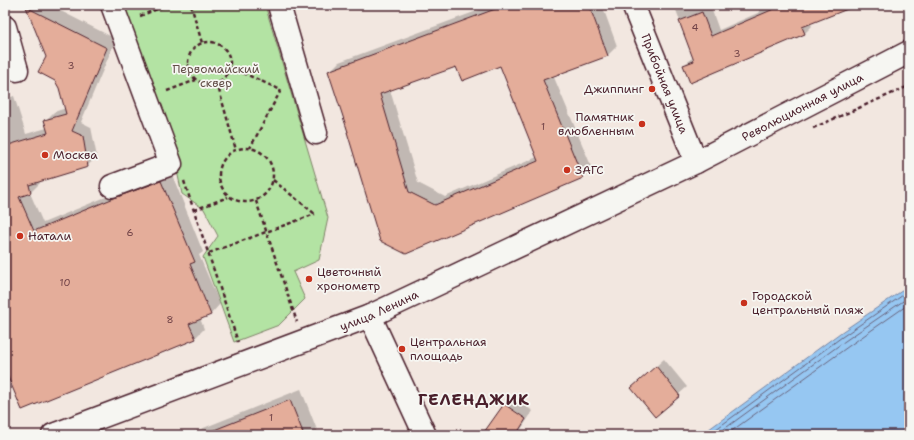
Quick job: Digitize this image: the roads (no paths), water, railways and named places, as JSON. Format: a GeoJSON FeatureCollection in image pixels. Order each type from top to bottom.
{"type":"FeatureCollection","features":[{"type":"Feature","properties":{"kind":"street"},"geometry":{"type":"LineString","coordinates":[[112,5],[171,164],[112,186]]}},
{"type":"Feature","properties":{"kind":"street"},"geometry":{"type":"LineString","coordinates":[[279,5],[316,133]]}},
{"type":"Feature","properties":{"kind":"street","name":"Прибойная улица"},"geometry":{"type":"LineString","coordinates":[[633,5],[696,162]]}},
{"type":"Feature","properties":{"kind":"street"},"geometry":{"type":"LineString","coordinates":[[5,28],[17,70]]}},
{"type":"Feature","properties":{"kind":"street","name":"Революционная улица"},"geometry":{"type":"LineString","coordinates":[[696,162],[909,52]]}},
{"type":"Feature","properties":{"kind":"street","name":"улица Ленина"},"geometry":{"type":"LineString","coordinates":[[53,435],[370,316],[696,162]]}},
{"type":"Feature","properties":{"kind":"street"},"geometry":{"type":"LineString","coordinates":[[370,316],[425,435]]}},
{"type":"Feature","properties":{"kind":"water"},"geometry":{"type":"Polygon","coordinates":[[[909,286],[909,435],[701,435],[840,333],[909,286]]]}},
{"type":"Feature","properties":{"kind":"place","name":"Джиппинг"},"geometry":{"type":"Point","coordinates":[652,89]}},
{"type":"Feature","properties":{"kind":"place","name":"Памятник влюбленным"},"geometry":{"type":"Point","coordinates":[642,124]}},
{"type":"Feature","properties":{"kind":"place","name":"Москва"},"geometry":{"type":"Point","coordinates":[45,155]}},
{"type":"Feature","properties":{"kind":"place","name":"ЗАГС"},"geometry":{"type":"Point","coordinates":[567,170]}},
{"type":"Feature","properties":{"kind":"place","name":"Натали"},"geometry":{"type":"Point","coordinates":[20,236]}},
{"type":"Feature","properties":{"kind":"place","name":"Цветочный хронометр"},"geometry":{"type":"Point","coordinates":[309,279]}},
{"type":"Feature","properties":{"kind":"place","name":"Городской центральный пляж"},"geometry":{"type":"Point","coordinates":[744,303]}},
{"type":"Feature","properties":{"kind":"place","name":"Центральная площадь"},"geometry":{"type":"Point","coordinates":[402,349]}},
{"type":"Feature","properties":{"kind":"district","name":"ГЕЛЕНДЖИК"},"geometry":{"type":"Point","coordinates":[474,399]}},
{"type":"Feature","properties":{"kind":"park label","name":"Первомайский сквер"},"geometry":{"type":"Point","coordinates":[216,76]}}]}
